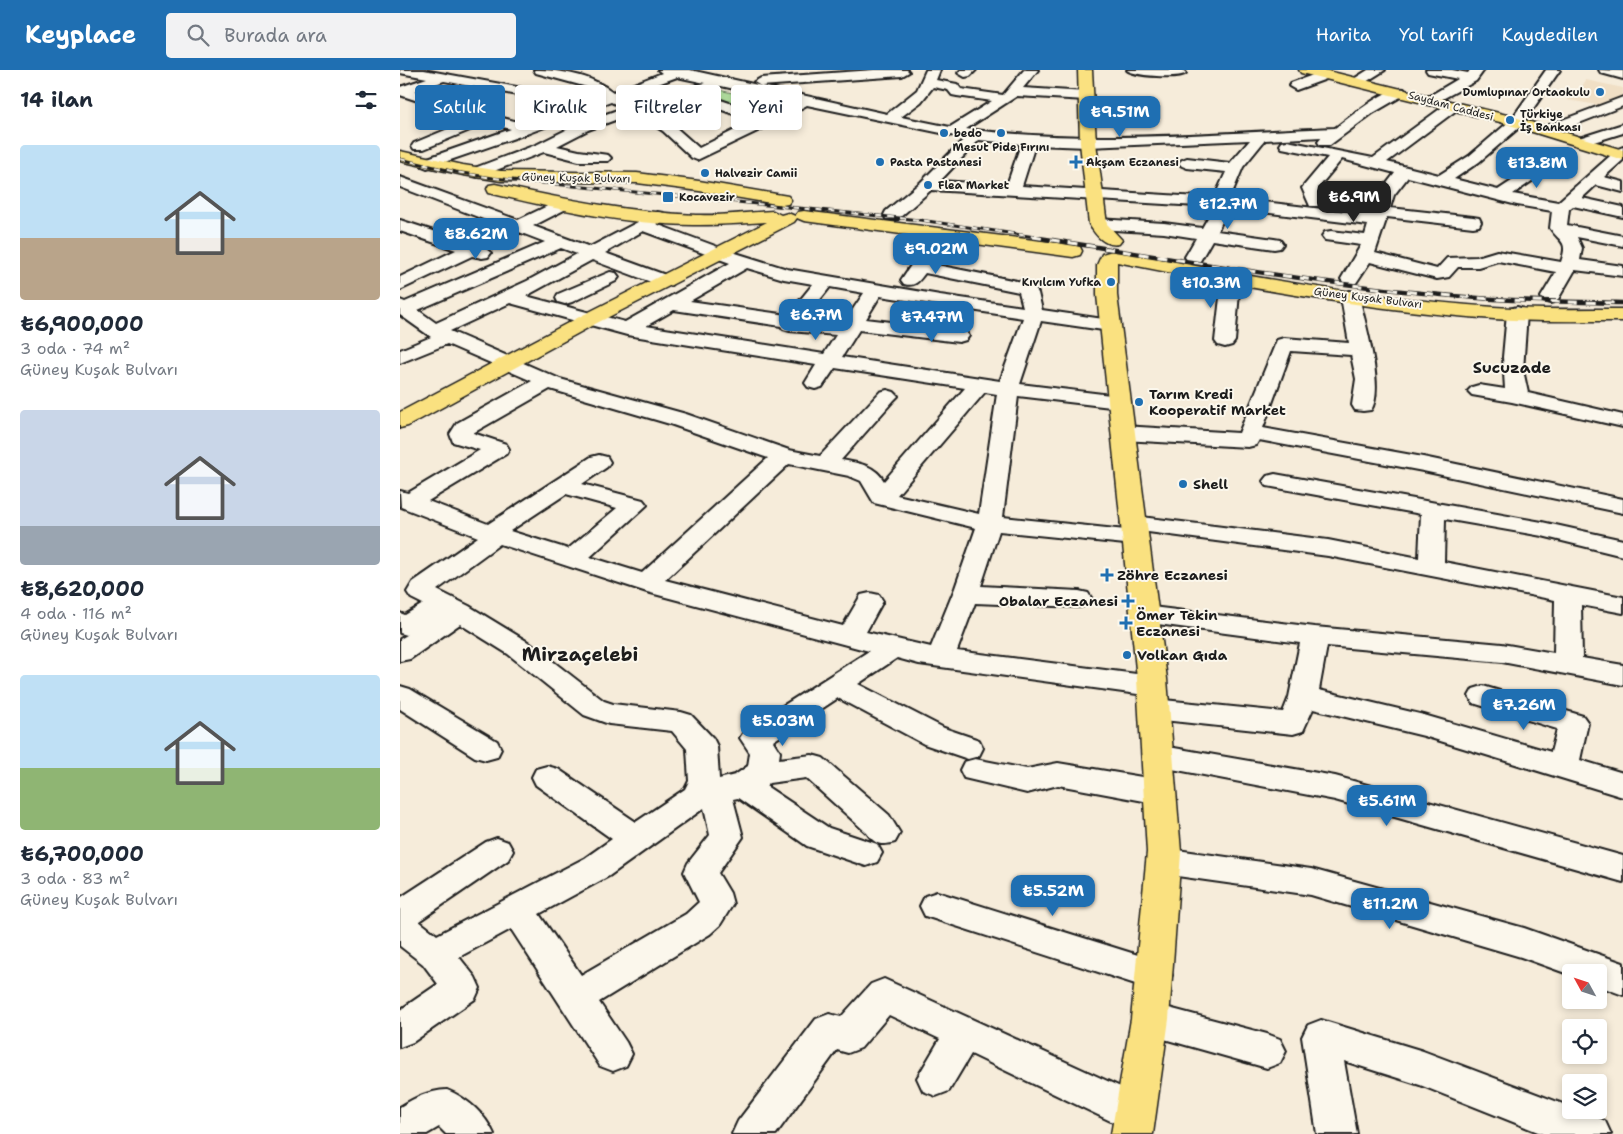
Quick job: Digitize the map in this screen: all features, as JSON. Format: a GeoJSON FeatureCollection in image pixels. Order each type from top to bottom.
{"type":"FeatureCollection","features":[{"type":"Feature","properties":{"kind":"main road"},"geometry":{"type":"LineString","coordinates":[[1085,70],[1088,148],[1144,615],[1153,697],[1160,792],[1163,861],[1154,975],[1150,1019],[1133,1124]]}},
{"type":"Feature","properties":{"kind":"main road","name":"Saydam Caddesi"},"geometry":{"type":"LineString","coordinates":[[1315,72],[1453,106],[1622,153]]}},
{"type":"Feature","properties":{"kind":"main road","name":"Güney Kuşak Bulvarı"},"geometry":{"type":"LineString","coordinates":[[400,156],[502,176],[551,178],[615,177],[719,188],[795,207],[942,234],[1100,246],[1231,280],[1426,289],[1623,315]]}},
{"type":"Feature","properties":{"kind":"main road","name":"Güney Kuşak Bulvarı"},"geometry":{"type":"LineString","coordinates":[[401,175],[506,190],[650,221],[698,220],[795,207],[892,215],[1100,246],[1194,257],[1362,285],[1491,312],[1508,301],[1560,297]]}},
{"type":"Feature","properties":{"kind":"main road"},"geometry":{"type":"LineString","coordinates":[[400,421],[588,320],[720,254],[795,207]]}},
{"type":"Feature","properties":{"kind":"street"},"geometry":{"type":"LineString","coordinates":[[403,70],[515,91]]}},
{"type":"Feature","properties":{"kind":"street"},"geometry":{"type":"LineString","coordinates":[[541,70],[596,85],[612,80]]}},
{"type":"Feature","properties":{"kind":"street"},"geometry":{"type":"LineString","coordinates":[[718,85],[765,70]]}},
{"type":"Feature","properties":{"kind":"street"},"geometry":{"type":"LineString","coordinates":[[952,132],[1011,94],[1031,70]]}},
{"type":"Feature","properties":{"kind":"street"},"geometry":{"type":"LineString","coordinates":[[1134,70],[1178,73]]}},
{"type":"Feature","properties":{"kind":"street"},"geometry":{"type":"LineString","coordinates":[[1356,82],[1378,70]]}},
{"type":"Feature","properties":{"kind":"street"},"geometry":{"type":"LineString","coordinates":[[1433,70],[1474,74]]}},
{"type":"Feature","properties":{"kind":"street"},"geometry":{"type":"LineString","coordinates":[[1450,70],[1474,74]]}},
{"type":"Feature","properties":{"kind":"street"},"geometry":{"type":"LineString","coordinates":[[1442,180],[1474,159],[1516,123],[1553,70]]}},
{"type":"Feature","properties":{"kind":"street"},"geometry":{"type":"LineString","coordinates":[[1606,70],[1623,75]]}},
{"type":"Feature","properties":{"kind":"street"},"geometry":{"type":"LineString","coordinates":[[606,99],[653,82],[675,71],[723,84],[952,132],[1088,148],[1152,152]]}},
{"type":"Feature","properties":{"kind":"street"},"geometry":{"type":"LineString","coordinates":[[744,78],[766,83],[902,71],[906,93],[921,95]]}},
{"type":"Feature","properties":{"kind":"street"},"geometry":{"type":"LineString","coordinates":[[1296,86],[1315,72]]}},
{"type":"Feature","properties":{"kind":"street"},"geometry":{"type":"LineString","coordinates":[[1431,101],[1474,74]]}},
{"type":"Feature","properties":{"kind":"street"},"geometry":{"type":"LineString","coordinates":[[889,119],[921,95],[932,76],[952,87],[957,92],[1086,96]]}},
{"type":"Feature","properties":{"kind":"street"},"geometry":{"type":"LineString","coordinates":[[420,85],[442,78]]}},
{"type":"Feature","properties":{"kind":"street"},"geometry":{"type":"LineString","coordinates":[[801,80],[830,92]]}},
{"type":"Feature","properties":{"kind":"street"},"geometry":{"type":"LineString","coordinates":[[653,82],[663,85]]}},
{"type":"Feature","properties":{"kind":"street"},"geometry":{"type":"LineString","coordinates":[[415,87],[402,91],[415,95]]}},
{"type":"Feature","properties":{"kind":"street"},"geometry":{"type":"LineString","coordinates":[[871,88],[888,87]]}},
{"type":"Feature","properties":{"kind":"street"},"geometry":{"type":"LineString","coordinates":[[983,87],[1011,94]]}},
{"type":"Feature","properties":{"kind":"street"},"geometry":{"type":"LineString","coordinates":[[606,92],[616,99]]}},
{"type":"Feature","properties":{"kind":"street"},"geometry":{"type":"LineString","coordinates":[[1315,150],[1368,110],[1399,92]]}},
{"type":"Feature","properties":{"kind":"street"},"geometry":{"type":"LineString","coordinates":[[400,106],[415,101]]}},
{"type":"Feature","properties":{"kind":"street"},"geometry":{"type":"LineString","coordinates":[[1546,131],[1623,101]]}},
{"type":"Feature","properties":{"kind":"street"},"geometry":{"type":"LineString","coordinates":[[1376,163],[1453,106]]}},
{"type":"Feature","properties":{"kind":"street"},"geometry":{"type":"LineString","coordinates":[[505,115],[515,112]]}},
{"type":"Feature","properties":{"kind":"street"},"geometry":{"type":"LineString","coordinates":[[478,172],[543,147],[583,127],[616,115]]}},
{"type":"Feature","properties":{"kind":"street"},"geometry":{"type":"LineString","coordinates":[[892,215],[980,136],[1002,125]]}},
{"type":"Feature","properties":{"kind":"street"},"geometry":{"type":"LineString","coordinates":[[1584,141],[1623,128]]}},
{"type":"Feature","properties":{"kind":"street"},"geometry":{"type":"LineString","coordinates":[[445,130],[452,132]]}},
{"type":"Feature","properties":{"kind":"street"},"geometry":{"type":"LineString","coordinates":[[419,146],[458,130]]}},
{"type":"Feature","properties":{"kind":"street"},"geometry":{"type":"LineString","coordinates":[[426,162],[523,130]]}},
{"type":"Feature","properties":{"kind":"street"},"geometry":{"type":"LineString","coordinates":[[670,130],[697,155],[748,130]]}},
{"type":"Feature","properties":{"kind":"street"},"geometry":{"type":"LineString","coordinates":[[1088,148],[1338,132]]}},
{"type":"Feature","properties":{"kind":"street"},"geometry":{"type":"LineString","coordinates":[[1239,138],[1338,154],[1494,194],[1623,212]]}},
{"type":"Feature","properties":{"kind":"street"},"geometry":{"type":"LineString","coordinates":[[1194,257],[1208,234],[1235,168],[1258,140]]}},
{"type":"Feature","properties":{"kind":"street"},"geometry":{"type":"LineString","coordinates":[[1013,191],[1029,141]]}},
{"type":"Feature","properties":{"kind":"street"},"geometry":{"type":"LineString","coordinates":[[543,147],[579,156],[603,158]]}},
{"type":"Feature","properties":{"kind":"street"},"geometry":{"type":"LineString","coordinates":[[1558,228],[1566,204],[1622,153]]}},
{"type":"Feature","properties":{"kind":"street"},"geometry":{"type":"LineString","coordinates":[[1316,203],[1310,188],[1338,154]]}},
{"type":"Feature","properties":{"kind":"street"},"geometry":{"type":"LineString","coordinates":[[1220,206],[1379,219],[1473,214],[1494,194],[1556,158]]}},
{"type":"Feature","properties":{"kind":"street"},"geometry":{"type":"LineString","coordinates":[[1187,163],[1235,168]]}},
{"type":"Feature","properties":{"kind":"street"},"geometry":{"type":"LineString","coordinates":[[1363,405],[1366,379],[1360,350],[1362,285],[1368,249],[1386,194],[1405,170]]}},
{"type":"Feature","properties":{"kind":"street"},"geometry":{"type":"LineString","coordinates":[[401,175],[444,200],[665,280]]}},
{"type":"Feature","properties":{"kind":"street"},"geometry":{"type":"LineString","coordinates":[[1592,179],[1623,187]]}},
{"type":"Feature","properties":{"kind":"street"},"geometry":{"type":"LineString","coordinates":[[927,185],[1095,196],[1180,199],[1220,206],[1279,222]]}},
{"type":"Feature","properties":{"kind":"street"},"geometry":{"type":"LineString","coordinates":[[969,206],[977,188]]}},
{"type":"Feature","properties":{"kind":"street"},"geometry":{"type":"LineString","coordinates":[[400,219],[468,190]]}},
{"type":"Feature","properties":{"kind":"street"},"geometry":{"type":"LineString","coordinates":[[400,284],[564,204]]}},
{"type":"Feature","properties":{"kind":"street"},"geometry":{"type":"LineString","coordinates":[[1344,207],[1413,232]]}},
{"type":"Feature","properties":{"kind":"street"},"geometry":{"type":"LineString","coordinates":[[417,321],[509,297],[650,221],[720,254],[784,274],[935,300],[1110,325]]}},
{"type":"Feature","properties":{"kind":"street"},"geometry":{"type":"LineString","coordinates":[[400,225],[473,249],[506,264],[537,283],[588,320],[627,329],[831,361],[911,351],[959,336]]}},
{"type":"Feature","properties":{"kind":"street"},"geometry":{"type":"LineString","coordinates":[[1558,228],[1623,241]]}},
{"type":"Feature","properties":{"kind":"street"},"geometry":{"type":"LineString","coordinates":[[1558,228],[1572,242],[1574,252],[1568,266],[1560,297]]}},
{"type":"Feature","properties":{"kind":"street"},"geometry":{"type":"LineString","coordinates":[[898,294],[921,267],[942,234]]}},
{"type":"Feature","properties":{"kind":"street"},"geometry":{"type":"LineString","coordinates":[[1100,246],[1208,234],[1274,244]]}},
{"type":"Feature","properties":{"kind":"street"},"geometry":{"type":"LineString","coordinates":[[1332,236],[1437,274],[1442,273],[1453,262],[1478,262],[1496,256],[1623,271]]}},
{"type":"Feature","properties":{"kind":"street"},"geometry":{"type":"LineString","coordinates":[[404,364],[417,321],[506,264],[561,242]]}},
{"type":"Feature","properties":{"kind":"street"},"geometry":{"type":"LineString","coordinates":[[627,329],[745,262]]}},
{"type":"Feature","properties":{"kind":"street"},"geometry":{"type":"LineString","coordinates":[[921,267],[1025,288],[1029,293],[1034,314],[1008,389],[990,522],[940,658]]}},
{"type":"Feature","properties":{"kind":"street"},"geometry":{"type":"LineString","coordinates":[[509,297],[565,305],[610,277]]}},
{"type":"Feature","properties":{"kind":"street"},"geometry":{"type":"LineString","coordinates":[[1225,341],[1231,280]]}},
{"type":"Feature","properties":{"kind":"street"},"geometry":{"type":"LineString","coordinates":[[773,353],[792,324],[825,281]]}},
{"type":"Feature","properties":{"kind":"street"},"geometry":{"type":"LineString","coordinates":[[815,383],[853,327],[875,290]]}},
{"type":"Feature","properties":{"kind":"street"},"geometry":{"type":"LineString","coordinates":[[911,351],[935,300]]}},
{"type":"Feature","properties":{"kind":"street"},"geometry":{"type":"LineString","coordinates":[[1508,301],[1515,393],[1518,397]]}},
{"type":"Feature","properties":{"kind":"street"},"geometry":{"type":"LineString","coordinates":[[670,304],[792,324],[853,327],[911,351],[980,384],[1119,402]]}},
{"type":"Feature","properties":{"kind":"street"},"geometry":{"type":"LineString","coordinates":[[417,321],[548,381],[678,419],[784,456],[856,470],[870,477],[882,498],[966,520],[1134,531],[1328,548],[1623,605]]}},
{"type":"Feature","properties":{"kind":"street"},"geometry":{"type":"LineString","coordinates":[[1123,433],[1248,440],[1284,344],[1360,350]]}},
{"type":"Feature","properties":{"kind":"street"},"geometry":{"type":"LineString","coordinates":[[405,500],[498,448],[461,437],[461,434],[465,428],[548,381]]}},
{"type":"Feature","properties":{"kind":"street"},"geometry":{"type":"LineString","coordinates":[[882,498],[980,384]]}},
{"type":"Feature","properties":{"kind":"street"},"geometry":{"type":"LineString","coordinates":[[1479,392],[1518,397],[1620,421]]}},
{"type":"Feature","properties":{"kind":"street"},"geometry":{"type":"LineString","coordinates":[[825,464],[887,396]]}},
{"type":"Feature","properties":{"kind":"street"},"geometry":{"type":"LineString","coordinates":[[1250,432],[1414,462],[1623,506]]}},
{"type":"Feature","properties":{"kind":"street"},"geometry":{"type":"LineString","coordinates":[[647,583],[784,456]]}},
{"type":"Feature","properties":{"kind":"street"},"geometry":{"type":"LineString","coordinates":[[600,462],[494,534],[422,588],[420,592],[518,648],[594,708],[609,714],[681,722],[702,746],[704,781],[729,786],[818,836],[875,843],[878,824],[812,766],[729,786]]}},
{"type":"Feature","properties":{"kind":"street"},"geometry":{"type":"LineString","coordinates":[[1275,481],[1542,529],[1623,548]]}},
{"type":"Feature","properties":{"kind":"street"},"geometry":{"type":"LineString","coordinates":[[563,486],[635,505],[572,559]]}},
{"type":"Feature","properties":{"kind":"street"},"geometry":{"type":"LineString","coordinates":[[405,500],[494,534],[647,583],[893,648],[1293,724],[1303,697],[1315,636]]}},
{"type":"Feature","properties":{"kind":"street"},"geometry":{"type":"LineString","coordinates":[[1431,568],[1434,510]]}},
{"type":"Feature","properties":{"kind":"street"},"geometry":{"type":"LineString","coordinates":[[965,594],[1079,599]]}},
{"type":"Feature","properties":{"kind":"street"},"geometry":{"type":"LineString","coordinates":[[1568,594],[1568,665]]}},
{"type":"Feature","properties":{"kind":"street"},"geometry":{"type":"LineString","coordinates":[[850,637],[870,601]]}},
{"type":"Feature","properties":{"kind":"street"},"geometry":{"type":"LineString","coordinates":[[400,622],[407,626],[451,608]]}},
{"type":"Feature","properties":{"kind":"street"},"geometry":{"type":"LineString","coordinates":[[400,652],[451,608]]}},
{"type":"Feature","properties":{"kind":"street"},"geometry":{"type":"LineString","coordinates":[[1144,615],[1315,636],[1502,653],[1623,675]]}},
{"type":"Feature","properties":{"kind":"street"},"geometry":{"type":"LineString","coordinates":[[435,953],[598,867],[636,840],[729,786],[762,770],[764,752],[755,738],[893,648]]}},
{"type":"Feature","properties":{"kind":"street"},"geometry":{"type":"LineString","coordinates":[[837,685],[934,736],[971,759],[1027,781],[1058,774],[1160,792]]}},
{"type":"Feature","properties":{"kind":"street"},"geometry":{"type":"LineString","coordinates":[[400,696],[486,749]]}},
{"type":"Feature","properties":{"kind":"street"},"geometry":{"type":"LineString","coordinates":[[1483,696],[1573,723],[1563,767]]}},
{"type":"Feature","properties":{"kind":"street"},"geometry":{"type":"LineString","coordinates":[[1303,697],[1365,709],[1623,785]]}},
{"type":"Feature","properties":{"kind":"street"},"geometry":{"type":"LineString","coordinates":[[1157,756],[1335,788],[1623,869]]}},
{"type":"Feature","properties":{"kind":"street"},"geometry":{"type":"LineString","coordinates":[[547,778],[636,840]]}},
{"type":"Feature","properties":{"kind":"street"},"geometry":{"type":"LineString","coordinates":[[575,997],[698,924],[708,915],[716,904],[714,894],[700,872],[727,836],[729,786]]}},
{"type":"Feature","properties":{"kind":"street"},"geometry":{"type":"LineString","coordinates":[[400,916],[496,851]]}},
{"type":"Feature","properties":{"kind":"street"},"geometry":{"type":"LineString","coordinates":[[1163,861],[1310,882],[1524,943],[1623,979]]}},
{"type":"Feature","properties":{"kind":"street"},"geometry":{"type":"LineString","coordinates":[[937,906],[1154,975]]}},
{"type":"Feature","properties":{"kind":"street"},"geometry":{"type":"LineString","coordinates":[[518,909],[613,1054]]}},
{"type":"Feature","properties":{"kind":"street"},"geometry":{"type":"LineString","coordinates":[[400,926],[435,953],[462,988],[400,1030]]}},
{"type":"Feature","properties":{"kind":"street"},"geometry":{"type":"LineString","coordinates":[[752,1134],[829,1031],[848,1036],[884,995],[964,1033],[1133,1124]]}},
{"type":"Feature","properties":{"kind":"street"},"geometry":{"type":"LineString","coordinates":[[1150,1019],[1267,1051]]}},
{"type":"Feature","properties":{"kind":"street"},"geometry":{"type":"LineString","coordinates":[[936,1078],[964,1033]]}},
{"type":"Feature","properties":{"kind":"street"},"geometry":{"type":"LineString","coordinates":[[1337,1134],[1321,1036],[1424,1068],[1591,1134]]}},
{"type":"Feature","properties":{"kind":"street"},"geometry":{"type":"LineString","coordinates":[[400,1129],[431,1109],[447,1108],[474,1134]]}},
{"type":"Feature","properties":{"kind":"shaded area","name":"Dumlupınar Ortaokulu"},"geometry":{"type":"Polygon","coordinates":[[[1586,80],[1623,88],[1623,95],[1598,105],[1567,100],[1581,88],[1586,80]]]}},
{"type":"Feature","properties":{"kind":"green space"},"geometry":{"type":"Polygon","coordinates":[[[721,90],[731,93],[731,114],[721,110],[721,90]]]}},
{"type":"Feature","properties":{"kind":"railway"},"geometry":{"type":"LineString","coordinates":[[400,159],[456,172],[493,178],[920,220],[1042,238]]}},
{"type":"Feature","properties":{"kind":"railway"},"geometry":{"type":"LineString","coordinates":[[1033,237],[1237,269],[1391,290],[1487,299],[1623,303]]}},
{"type":"Feature","properties":{"kind":"place","name":"Dumlupınar Ortaokulu"},"geometry":{"type":"Point","coordinates":[1600,92]}},
{"type":"Feature","properties":{"kind":"place","name":"Türkiye İş Bankası"},"geometry":{"type":"Point","coordinates":[1510,120]}},
{"type":"Feature","properties":{"kind":"place","name":"bedo"},"geometry":{"type":"Point","coordinates":[944,133]}},
{"type":"Feature","properties":{"kind":"place","name":"Mesut Pide Fırını"},"geometry":{"type":"Point","coordinates":[1001,133]}},
{"type":"Feature","properties":{"kind":"place","name":"Pasta Pastanesi"},"geometry":{"type":"Point","coordinates":[880,162]}},
{"type":"Feature","properties":{"kind":"place","name":"Akşam Eczanesi"},"geometry":{"type":"Point","coordinates":[1076,162]}},
{"type":"Feature","properties":{"kind":"place","name":"Halvezir Camii"},"geometry":{"type":"Point","coordinates":[705,173]}},
{"type":"Feature","properties":{"kind":"place","name":"Flea Market"},"geometry":{"type":"Point","coordinates":[928,185]}},
{"type":"Feature","properties":{"kind":"place","name":"Kocavezir"},"geometry":{"type":"Point","coordinates":[668,197]}},
{"type":"Feature","properties":{"kind":"place","name":"Kıvılcım Yufka"},"geometry":{"type":"Point","coordinates":[1111,282]}},
{"type":"Feature","properties":{"kind":"place","name":"Tarım Kredi Kooperatif Market"},"geometry":{"type":"Point","coordinates":[1139,402]}},
{"type":"Feature","properties":{"kind":"place","name":"Shell"},"geometry":{"type":"Point","coordinates":[1183,484]}},
{"type":"Feature","properties":{"kind":"place","name":"Zöhre Eczanesi"},"geometry":{"type":"Point","coordinates":[1107,575]}},
{"type":"Feature","properties":{"kind":"place","name":"Obalar Eczanesi"},"geometry":{"type":"Point","coordinates":[1128,601]}},
{"type":"Feature","properties":{"kind":"place","name":"Ömer Tekin Eczanesi"},"geometry":{"type":"Point","coordinates":[1126,623]}},
{"type":"Feature","properties":{"kind":"place","name":"Volkan Gıda"},"geometry":{"type":"Point","coordinates":[1127,655]}},
{"type":"Feature","properties":{"kind":"district","name":"Sucuzade"},"geometry":{"type":"Point","coordinates":[1512,367]}},
{"type":"Feature","properties":{"kind":"district","name":"Mirzaçelebi"},"geometry":{"type":"Point","coordinates":[580,654]}}]}
